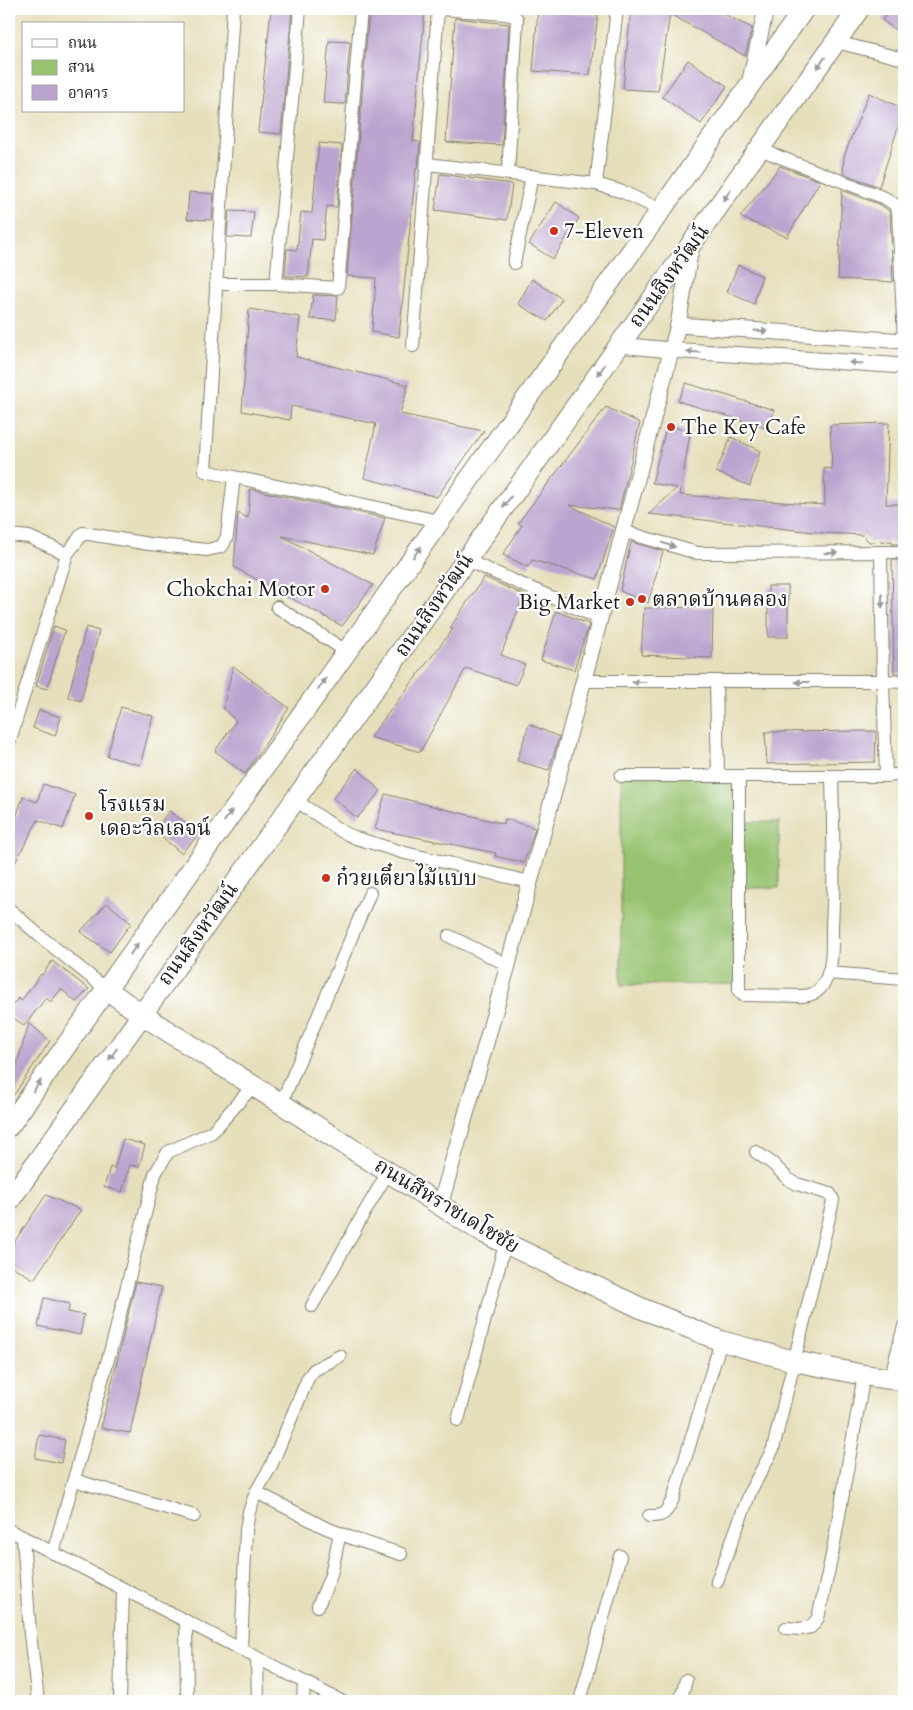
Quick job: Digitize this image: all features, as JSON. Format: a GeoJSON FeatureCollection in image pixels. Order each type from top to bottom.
{"type":"FeatureCollection","features":[{"type":"Feature","properties":{"kind":"main road","name":"ถนนสิงหวัฒน์"},"geometry":{"type":"LineString","coordinates":[[9,1126],[804,9]]}},
{"type":"Feature","properties":{"kind":"main road","name":"ถนนสิงหวัฒน์"},"geometry":{"type":"LineString","coordinates":[[9,1201],[859,9]]}},
{"type":"Feature","properties":{"kind":"main road","name":"ถนนสีหราชเดโชชัย"},"geometry":{"type":"LineString","coordinates":[[106,989],[440,1206],[505,1244],[643,1309],[721,1341],[794,1361],[897,1380]]}},
{"type":"Feature","properties":{"kind":"street"},"geometry":{"type":"LineString","coordinates":[[233,9],[205,471],[438,521]]}},
{"type":"Feature","properties":{"kind":"street"},"geometry":{"type":"LineString","coordinates":[[276,284],[300,9]]}},
{"type":"Feature","properties":{"kind":"street"},"geometry":{"type":"LineString","coordinates":[[216,284],[276,284],[338,288],[361,9]]}},
{"type":"Feature","properties":{"kind":"street"},"geometry":{"type":"LineString","coordinates":[[413,346],[439,9],[508,14],[514,16],[517,20],[508,174]]}},
{"type":"Feature","properties":{"kind":"street"},"geometry":{"type":"LineString","coordinates":[[596,184],[617,9]]}},
{"type":"Feature","properties":{"kind":"street"},"geometry":{"type":"LineString","coordinates":[[749,86],[766,9]]}},
{"type":"Feature","properties":{"kind":"street"},"geometry":{"type":"LineString","coordinates":[[836,42],[904,59]]}},
{"type":"Feature","properties":{"kind":"street"},"geometry":{"type":"LineString","coordinates":[[678,324],[904,341],[897,207],[885,198],[759,149]]}},
{"type":"Feature","properties":{"kind":"street"},"geometry":{"type":"LineString","coordinates":[[427,164],[596,184],[623,192],[661,210]]}},
{"type":"Feature","properties":{"kind":"street"},"geometry":{"type":"LineString","coordinates":[[514,263],[532,176]]}},
{"type":"Feature","properties":{"kind":"street"},"geometry":{"type":"LineString","coordinates":[[440,1206],[508,965],[678,324],[691,247]]}},
{"type":"Feature","properties":{"kind":"street"},"geometry":{"type":"LineString","coordinates":[[619,345],[904,366]]}},
{"type":"Feature","properties":{"kind":"street"},"geometry":{"type":"LineString","coordinates":[[9,743],[67,554],[83,533],[149,544],[207,550],[220,547],[227,536],[234,477]]}},
{"type":"Feature","properties":{"kind":"street"},"geometry":{"type":"LineString","coordinates":[[622,531],[697,553],[904,552]]}},
{"type":"Feature","properties":{"kind":"street"},"geometry":{"type":"LineString","coordinates":[[9,535],[29,537],[67,554]]}},
{"type":"Feature","properties":{"kind":"street"},"geometry":{"type":"LineString","coordinates":[[881,552],[886,776]]}},
{"type":"Feature","properties":{"kind":"street"},"geometry":{"type":"LineString","coordinates":[[466,560],[599,618]]}},
{"type":"Feature","properties":{"kind":"street"},"geometry":{"type":"LineString","coordinates":[[277,607],[346,651]]}},
{"type":"Feature","properties":{"kind":"street"},"geometry":{"type":"LineString","coordinates":[[583,682],[904,682]]}},
{"type":"Feature","properties":{"kind":"street"},"geometry":{"type":"LineString","coordinates":[[716,682],[718,776]]}},
{"type":"Feature","properties":{"kind":"street"},"geometry":{"type":"LineString","coordinates":[[621,776],[886,776],[904,774]]}},
{"type":"Feature","properties":{"kind":"street"},"geometry":{"type":"LineString","coordinates":[[739,776],[739,991],[743,995],[812,995],[821,987],[828,974],[831,962],[834,883],[832,776]]}},
{"type":"Feature","properties":{"kind":"street"},"geometry":{"type":"LineString","coordinates":[[295,800],[341,831],[356,838],[405,853],[530,882]]}},
{"type":"Feature","properties":{"kind":"street"},"geometry":{"type":"LineString","coordinates":[[282,1104],[370,893]]}},
{"type":"Feature","properties":{"kind":"street"},"geometry":{"type":"LineString","coordinates":[[9,909],[106,989]]}},
{"type":"Feature","properties":{"kind":"street"},"geometry":{"type":"LineString","coordinates":[[449,936],[508,965]]}},
{"type":"Feature","properties":{"kind":"street"},"geometry":{"type":"LineString","coordinates":[[828,974],[904,979]]}},
{"type":"Feature","properties":{"kind":"street"},"geometry":{"type":"LineString","coordinates":[[53,1553],[114,1338],[154,1174],[168,1152],[212,1132],[254,1086]]}},
{"type":"Feature","properties":{"kind":"street"},"geometry":{"type":"LineString","coordinates":[[717,1581],[750,1490],[773,1449],[833,1200],[830,1194],[797,1184],[788,1179],[773,1164],[756,1152]]}},
{"type":"Feature","properties":{"kind":"street"},"geometry":{"type":"LineString","coordinates":[[312,1306],[388,1172]]}},
{"type":"Feature","properties":{"kind":"street"},"geometry":{"type":"LineString","coordinates":[[458,1420],[505,1244]]}},
{"type":"Feature","properties":{"kind":"street"},"geometry":{"type":"LineString","coordinates":[[897,1380],[904,1326]]}},
{"type":"Feature","properties":{"kind":"street"},"geometry":{"type":"LineString","coordinates":[[649,1516],[658,1516],[665,1512],[673,1499],[721,1341]]}},
{"type":"Feature","properties":{"kind":"street"},"geometry":{"type":"LineString","coordinates":[[241,1650],[246,1530],[249,1512],[256,1492],[271,1466],[308,1378],[314,1370],[340,1356]]}},
{"type":"Feature","properties":{"kind":"street"},"geometry":{"type":"LineString","coordinates":[[786,1628],[800,1629],[811,1627],[818,1618],[832,1555],[864,1375]]}},
{"type":"Feature","properties":{"kind":"street"},"geometry":{"type":"LineString","coordinates":[[74,1480],[194,1516]]}},
{"type":"Feature","properties":{"kind":"street"},"geometry":{"type":"LineString","coordinates":[[256,1492],[324,1527],[400,1554]]}},
{"type":"Feature","properties":{"kind":"street"},"geometry":{"type":"LineString","coordinates":[[9,1530],[341,1701]]}},
{"type":"Feature","properties":{"kind":"street"},"geometry":{"type":"LineString","coordinates":[[318,1606],[330,1575],[340,1533]]}},
{"type":"Feature","properties":{"kind":"street"},"geometry":{"type":"LineString","coordinates":[[23,1537],[30,1634],[38,1701]]}},
{"type":"Feature","properties":{"kind":"street"},"geometry":{"type":"LineString","coordinates":[[580,1701],[620,1556]]}},
{"type":"Feature","properties":{"kind":"street"},"geometry":{"type":"LineString","coordinates":[[120,1701],[123,1589]]}},
{"type":"Feature","properties":{"kind":"street"},"geometry":{"type":"LineString","coordinates":[[186,1621],[188,1701]]}},
{"type":"Feature","properties":{"kind":"street"},"geometry":{"type":"LineString","coordinates":[[257,1658],[258,1701]]}},
{"type":"Feature","properties":{"kind":"street"},"geometry":{"type":"LineString","coordinates":[[680,1701],[686,1680]]}},
{"type":"Feature","properties":{"kind":"street"},"geometry":{"type":"LineString","coordinates":[[303,1701],[304,1682]]}},
{"type":"Feature","properties":{"kind":"green space"},"geometry":{"type":"Polygon","coordinates":[[[621,776],[739,776],[739,822],[779,822],[779,888],[739,888],[739,984],[621,985],[621,776]]]}},
{"type":"Feature","properties":{"kind":"building"},"geometry":{"type":"Polygon","coordinates":[[[271,9],[292,9],[281,134],[258,132],[271,9]]]}},
{"type":"Feature","properties":{"kind":"building"},"geometry":{"type":"Polygon","coordinates":[[[396,9],[425,9],[413,141],[420,142],[418,168],[416,168],[399,337],[372,332],[376,278],[347,276],[369,10],[396,13],[396,9]]]}},
{"type":"Feature","properties":{"kind":"building"},"geometry":{"type":"Polygon","coordinates":[[[631,9],[714,9],[752,28],[745,56],[670,14],[658,91],[623,89],[631,9]]]}},
{"type":"Feature","properties":{"kind":"building"},"geometry":{"type":"Polygon","coordinates":[[[890,9],[904,9],[904,36],[882,20],[890,9]]]}},
{"type":"Feature","properties":{"kind":"building"},"geometry":{"type":"Polygon","coordinates":[[[538,10],[598,15],[590,75],[533,71],[538,10]]]}},
{"type":"Feature","properties":{"kind":"building"},"geometry":{"type":"Polygon","coordinates":[[[455,18],[509,24],[502,145],[446,142],[455,18]]]}},
{"type":"Feature","properties":{"kind":"building"},"geometry":{"type":"Polygon","coordinates":[[[329,41],[350,42],[345,104],[323,103],[329,41]]]}},
{"type":"Feature","properties":{"kind":"building"},"geometry":{"type":"Polygon","coordinates":[[[688,60],[727,86],[701,124],[662,97],[688,60]]]}},
{"type":"Feature","properties":{"kind":"building"},"geometry":{"type":"Polygon","coordinates":[[[869,93],[904,109],[879,187],[843,173],[844,156],[869,93]]]}},
{"type":"Feature","properties":{"kind":"building"},"geometry":{"type":"Polygon","coordinates":[[[319,143],[342,145],[337,207],[327,206],[323,240],[312,239],[308,277],[285,276],[287,249],[297,250],[301,212],[312,213],[319,143]]]}},
{"type":"Feature","properties":{"kind":"building"},"geometry":{"type":"Polygon","coordinates":[[[780,166],[820,181],[787,237],[740,217],[780,166]]]}},
{"type":"Feature","properties":{"kind":"building"},"geometry":{"type":"Polygon","coordinates":[[[440,174],[512,184],[507,220],[435,210],[440,174]]]}},
{"type":"Feature","properties":{"kind":"building"},"geometry":{"type":"Polygon","coordinates":[[[842,190],[881,205],[890,213],[893,282],[838,279],[842,190]]]}},
{"type":"Feature","properties":{"kind":"building"},"geometry":{"type":"Polygon","coordinates":[[[189,192],[214,194],[212,220],[187,219],[189,192]]]}},
{"type":"Feature","properties":{"kind":"building","name":"7-Eleven"},"geometry":{"type":"Polygon","coordinates":[[[556,202],[579,218],[553,259],[529,244],[556,202]]]}},
{"type":"Feature","properties":{"kind":"building"},"geometry":{"type":"Polygon","coordinates":[[[229,211],[254,212],[251,238],[227,237],[229,211]]]}},
{"type":"Feature","properties":{"kind":"building"},"geometry":{"type":"Polygon","coordinates":[[[738,265],[762,276],[754,304],[727,292],[738,265]]]}},
{"type":"Feature","properties":{"kind":"building"},"geometry":{"type":"Polygon","coordinates":[[[532,279],[562,299],[547,321],[518,304],[532,279]]]}},
{"type":"Feature","properties":{"kind":"building"},"geometry":{"type":"Polygon","coordinates":[[[313,295],[338,296],[336,320],[310,319],[313,295]]]}},
{"type":"Feature","properties":{"kind":"building"},"geometry":{"type":"Polygon","coordinates":[[[249,309],[300,317],[296,357],[408,385],[400,414],[484,431],[437,497],[364,478],[376,424],[291,406],[290,420],[242,411],[249,309]]]}},
{"type":"Feature","properties":{"kind":"building"},"geometry":{"type":"Polygon","coordinates":[[[686,383],[774,410],[769,429],[678,401],[686,383]]]}},
{"type":"Feature","properties":{"kind":"building"},"geometry":{"type":"Polygon","coordinates":[[[606,407],[640,423],[619,510],[569,505],[614,527],[597,579],[532,560],[528,567],[503,555],[522,525],[518,523],[606,407]]]}},
{"type":"Feature","properties":{"kind":"building"},"geometry":{"type":"Polygon","coordinates":[[[889,423],[886,504],[904,504],[904,544],[892,544],[892,541],[869,542],[863,535],[823,533],[649,514],[677,488],[652,483],[667,424],[690,433],[680,495],[825,505],[824,468],[832,469],[830,425],[889,423]]]}},
{"type":"Feature","properties":{"kind":"building"},"geometry":{"type":"Polygon","coordinates":[[[731,437],[760,451],[750,486],[716,472],[731,437]]]}},
{"type":"Feature","properties":{"kind":"building"},"geometry":{"type":"Polygon","coordinates":[[[250,489],[385,518],[373,555],[282,536],[373,585],[342,626],[234,567],[238,513],[248,518],[250,489]]]}},
{"type":"Feature","properties":{"kind":"building"},"geometry":{"type":"Polygon","coordinates":[[[631,542],[663,551],[648,603],[620,591],[631,542]]]}},
{"type":"Feature","properties":{"kind":"building"},"geometry":{"type":"Polygon","coordinates":[[[892,560],[904,560],[904,674],[894,673],[892,560]]]}},
{"type":"Feature","properties":{"kind":"building"},"geometry":{"type":"Polygon","coordinates":[[[484,577],[524,595],[501,655],[525,665],[516,685],[466,668],[420,752],[370,737],[453,629],[450,628],[484,577]]]}},
{"type":"Feature","properties":{"kind":"building"},"geometry":{"type":"Polygon","coordinates":[[[768,586],[788,586],[788,637],[768,637],[768,586]]]}},
{"type":"Feature","properties":{"kind":"building"},"geometry":{"type":"Polygon","coordinates":[[[713,607],[712,658],[641,655],[644,608],[713,607]]]}},
{"type":"Feature","properties":{"kind":"building"},"geometry":{"type":"Polygon","coordinates":[[[556,611],[589,624],[574,670],[541,660],[556,611]]]}},
{"type":"Feature","properties":{"kind":"building"},"geometry":{"type":"Polygon","coordinates":[[[54,626],[65,630],[47,689],[36,686],[54,626]]]}},
{"type":"Feature","properties":{"kind":"building"},"geometry":{"type":"Polygon","coordinates":[[[86,627],[99,631],[81,701],[68,697],[86,627]]]}},
{"type":"Feature","properties":{"kind":"building"},"geometry":{"type":"Polygon","coordinates":[[[233,666],[289,708],[245,774],[215,751],[236,721],[223,708],[233,666]]]}},
{"type":"Feature","properties":{"kind":"building"},"geometry":{"type":"Polygon","coordinates":[[[121,707],[153,716],[140,765],[107,756],[121,707]]]}},
{"type":"Feature","properties":{"kind":"building"},"geometry":{"type":"Polygon","coordinates":[[[39,710],[61,717],[55,736],[33,728],[39,710]]]}},
{"type":"Feature","properties":{"kind":"building"},"geometry":{"type":"Polygon","coordinates":[[[529,724],[559,737],[549,770],[517,761],[529,724]]]}},
{"type":"Feature","properties":{"kind":"building"},"geometry":{"type":"Polygon","coordinates":[[[876,731],[875,762],[767,764],[765,732],[876,731]]]}},
{"type":"Feature","properties":{"kind":"building"},"geometry":{"type":"Polygon","coordinates":[[[357,768],[381,791],[357,818],[333,798],[357,768]]]}},
{"type":"Feature","properties":{"kind":"building"},"geometry":{"type":"Polygon","coordinates":[[[43,784],[75,795],[63,829],[38,820],[9,874],[9,827],[13,818],[15,820],[23,797],[37,802],[43,784]]]}},
{"type":"Feature","properties":{"kind":"building"},"geometry":{"type":"Polygon","coordinates":[[[385,794],[504,824],[505,819],[535,828],[524,863],[495,856],[496,853],[375,829],[385,794]]]}},
{"type":"Feature","properties":{"kind":"building"},"geometry":{"type":"Polygon","coordinates":[[[169,811],[200,834],[181,853],[154,831],[169,811]]]}},
{"type":"Feature","properties":{"kind":"building"},"geometry":{"type":"Polygon","coordinates":[[[107,903],[131,923],[110,952],[80,932],[107,903]]]}},
{"type":"Feature","properties":{"kind":"building"},"geometry":{"type":"Polygon","coordinates":[[[52,961],[89,989],[76,1002],[61,989],[51,1002],[46,998],[24,1026],[9,1014],[9,1010],[18,998],[21,1001],[52,961]]]}},
{"type":"Feature","properties":{"kind":"building"},"geometry":{"type":"Polygon","coordinates":[[[29,1023],[50,1041],[9,1102],[9,1091],[29,1023]]]}},
{"type":"Feature","properties":{"kind":"building"},"geometry":{"type":"Polygon","coordinates":[[[123,1139],[145,1145],[139,1167],[130,1165],[122,1192],[104,1187],[110,1167],[114,1169],[123,1139]]]}},
{"type":"Feature","properties":{"kind":"building"},"geometry":{"type":"Polygon","coordinates":[[[46,1195],[81,1210],[34,1279],[9,1265],[9,1250],[46,1195]]]}},
{"type":"Feature","properties":{"kind":"building"},"geometry":{"type":"Polygon","coordinates":[[[136,1282],[162,1287],[130,1433],[101,1428],[136,1282]]]}},
{"type":"Feature","properties":{"kind":"building"},"geometry":{"type":"Polygon","coordinates":[[[44,1298],[70,1304],[68,1312],[84,1315],[80,1335],[38,1326],[44,1298]]]}},
{"type":"Feature","properties":{"kind":"building"},"geometry":{"type":"Polygon","coordinates":[[[39,1435],[65,1440],[61,1463],[35,1458],[39,1435]]]}},
{"type":"Feature","properties":{"kind":"place","name":"7-Eleven"},"geometry":{"type":"Point","coordinates":[554,231]}},
{"type":"Feature","properties":{"kind":"place","name":"The Key Cafe"},"geometry":{"type":"Point","coordinates":[671,427]}},
{"type":"Feature","properties":{"kind":"place","name":"Chokchai Motor"},"geometry":{"type":"Point","coordinates":[325,589]}},
{"type":"Feature","properties":{"kind":"place","name":"ตลาดบ้านคลอง"},"geometry":{"type":"Point","coordinates":[642,599]}},
{"type":"Feature","properties":{"kind":"place","name":"Big Market"},"geometry":{"type":"Point","coordinates":[630,602]}},
{"type":"Feature","properties":{"kind":"place","name":"โรงแรม เดอะวิลเลจน์"},"geometry":{"type":"Point","coordinates":[89,816]}},
{"type":"Feature","properties":{"kind":"place","name":"ก๋วยเตี๋ยวไม้แบบ"},"geometry":{"type":"Point","coordinates":[326,878]}}]}
